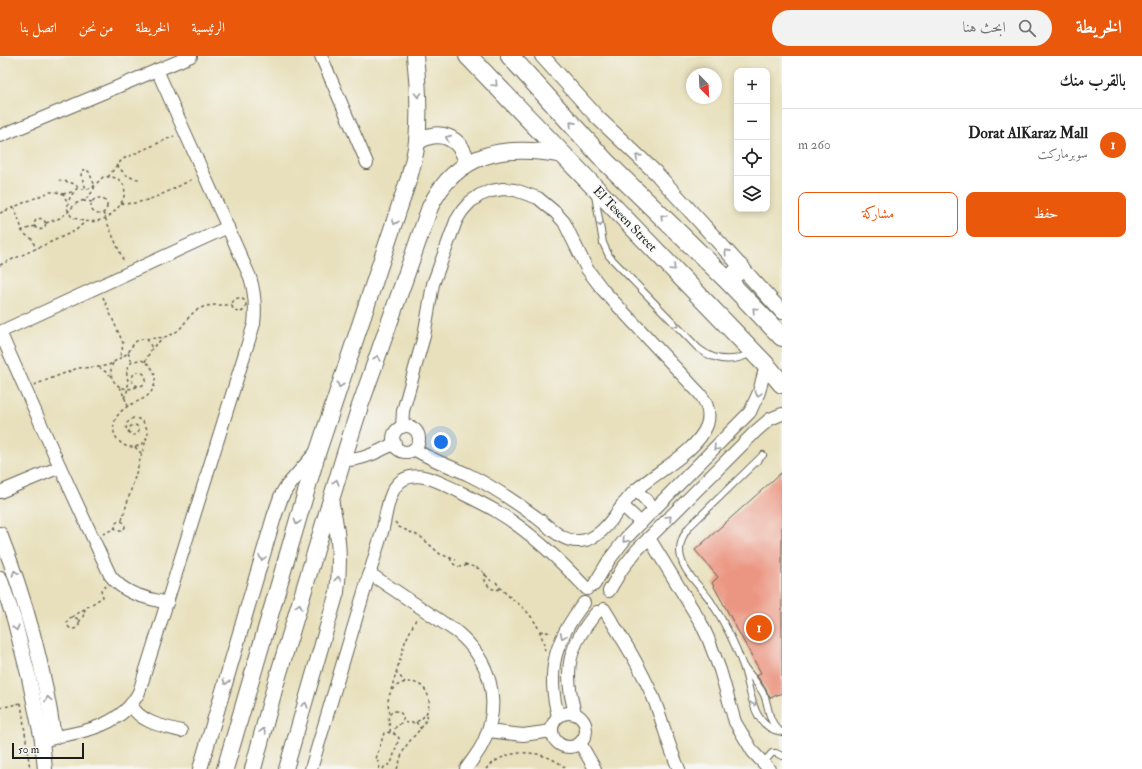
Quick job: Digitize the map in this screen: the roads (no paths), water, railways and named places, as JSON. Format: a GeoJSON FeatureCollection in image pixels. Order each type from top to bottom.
{"type":"FeatureCollection","features":[{"type":"Feature","properties":{"kind":"main road"},"geometry":{"type":"LineString","coordinates":[[225,769],[318,451],[409,178],[417,142],[419,113],[415,56]]}},
{"type":"Feature","properties":{"kind":"main road","name":"El Teseen Street"},"geometry":{"type":"LineString","coordinates":[[468,56],[766,365],[782,384]]}},
{"type":"Feature","properties":{"kind":"main road","name":"El Teseen Street"},"geometry":{"type":"LineString","coordinates":[[510,56],[606,162],[728,281],[782,337]]}},
{"type":"Feature","properties":{"kind":"main road"},"geometry":{"type":"LineString","coordinates":[[417,142],[424,137],[432,135],[449,137],[461,148],[467,163]]}},
{"type":"Feature","properties":{"kind":"main road"},"geometry":{"type":"LineString","coordinates":[[253,769],[275,686],[360,406],[435,197],[449,178],[467,163],[480,158],[509,152],[537,151],[563,155]]}},
{"type":"Feature","properties":{"kind":"main road"},"geometry":{"type":"LineString","coordinates":[[728,281],[742,268]]}},
{"type":"Feature","properties":{"kind":"street"},"geometry":{"type":"LineString","coordinates":[[0,136],[191,56]]}},
{"type":"Feature","properties":{"kind":"street"},"geometry":{"type":"LineString","coordinates":[[321,56],[367,163]]}},
{"type":"Feature","properties":{"kind":"street"},"geometry":{"type":"LineString","coordinates":[[542,56],[598,118],[631,151],[656,173],[782,312]]}},
{"type":"Feature","properties":{"kind":"street"},"geometry":{"type":"LineString","coordinates":[[48,739],[69,735],[98,726],[119,716],[131,705],[139,692],[254,324],[256,304],[253,286],[157,70]]}},
{"type":"Feature","properties":{"kind":"street"},"geometry":{"type":"LineString","coordinates":[[402,427],[403,411],[424,336],[433,284],[456,221],[470,202],[480,195],[503,189],[515,190],[538,198],[556,213],[564,222],[587,269],[602,290],[705,400],[708,408],[709,416],[707,424],[695,442],[676,460],[636,490],[598,535],[580,541],[570,540],[561,536],[532,514],[487,485],[470,475],[414,449]]}},
{"type":"Feature","properties":{"kind":"street"},"geometry":{"type":"LineString","coordinates":[[167,603],[133,594],[115,583],[110,575],[0,332],[228,228]]}},
{"type":"Feature","properties":{"kind":"street"},"geometry":{"type":"LineString","coordinates":[[679,769],[645,680],[625,642],[600,610],[587,608],[584,603],[584,593],[590,587],[617,549],[750,412],[759,392],[766,365]]}},
{"type":"Feature","properties":{"kind":"street"},"geometry":{"type":"LineString","coordinates":[[609,591],[629,559],[649,538],[756,431],[770,419],[782,414]]}},
{"type":"Feature","properties":{"kind":"street"},"geometry":{"type":"LineString","coordinates":[[409,426],[414,428],[418,433],[418,445],[414,449],[403,451],[394,443],[395,433],[402,427],[409,426]]}},
{"type":"Feature","properties":{"kind":"street"},"geometry":{"type":"LineString","coordinates":[[343,460],[365,457],[394,443]]}},
{"type":"Feature","properties":{"kind":"street"},"geometry":{"type":"LineString","coordinates":[[200,769],[276,510],[286,488],[318,451]]}},
{"type":"Feature","properties":{"kind":"street"},"geometry":{"type":"LineString","coordinates":[[0,492],[60,467]]}},
{"type":"Feature","properties":{"kind":"street"},"geometry":{"type":"LineString","coordinates":[[311,769],[382,532],[391,496],[394,488],[400,482],[407,478],[424,476],[475,500],[516,525],[590,587]]}},
{"type":"Feature","properties":{"kind":"street"},"geometry":{"type":"LineString","coordinates":[[636,490],[655,510]]}},
{"type":"Feature","properties":{"kind":"street"},"geometry":{"type":"LineString","coordinates":[[286,769],[337,592],[340,566],[339,539],[331,501]]}},
{"type":"Feature","properties":{"kind":"street"},"geometry":{"type":"LineString","coordinates":[[622,505],[642,523]]}},
{"type":"Feature","properties":{"kind":"street"},"geometry":{"type":"LineString","coordinates":[[0,534],[19,586],[36,646],[49,707],[45,769]]}},
{"type":"Feature","properties":{"kind":"street"},"geometry":{"type":"LineString","coordinates":[[649,538],[706,633],[715,654],[735,722],[744,739],[766,766]]}},
{"type":"Feature","properties":{"kind":"street"},"geometry":{"type":"LineString","coordinates":[[369,573],[422,608],[467,641],[482,662],[488,674],[492,697],[491,720],[488,732],[480,750],[466,769]]}},
{"type":"Feature","properties":{"kind":"street"},"geometry":{"type":"LineString","coordinates":[[0,578],[22,648],[27,701],[48,739]]}},
{"type":"Feature","properties":{"kind":"street"},"geometry":{"type":"LineString","coordinates":[[575,713],[564,713],[554,720],[552,731],[556,741],[565,746],[575,746],[580,743],[586,734],[585,724],[575,713],[569,689],[569,664],[576,641],[582,631],[600,610],[608,606],[610,601],[609,591],[605,587],[600,584],[590,587]]}},
{"type":"Feature","properties":{"kind":"street"},"geometry":{"type":"LineString","coordinates":[[558,716],[553,690],[554,663],[562,637],[568,625],[584,603]]}},
{"type":"Feature","properties":{"kind":"street"},"geometry":{"type":"LineString","coordinates":[[131,705],[141,718],[181,731]]}},
{"type":"Feature","properties":{"kind":"street"},"geometry":{"type":"LineString","coordinates":[[488,732],[522,735],[552,731]]}},
{"type":"Feature","properties":{"kind":"street"},"geometry":{"type":"LineString","coordinates":[[580,743],[595,769]]}},
{"type":"Feature","properties":{"kind":"lane"},"geometry":{"type":"LineString","coordinates":[[593,186],[604,244],[613,261],[698,348],[706,354],[724,360],[734,360],[753,352]]}},
{"type":"Feature","properties":{"kind":"lane"},"geometry":{"type":"LineString","coordinates":[[763,455],[689,527],[685,532],[680,545],[680,552],[684,566],[720,617],[743,666],[758,715],[768,727],[782,732]]}},
{"type":"Feature","properties":{"kind":"lane"},"geometry":{"type":"LineString","coordinates":[[743,666],[761,689],[774,725],[782,732]]}},
{"type":"Feature","properties":{"kind":"lane"},"geometry":{"type":"LineString","coordinates":[[766,766],[772,754],[776,753],[782,756]]}},
{"type":"Feature","properties":{"kind":"place","name":"Dorat AlKaraz Mall"},"geometry":{"type":"Point","coordinates":[759,628]}}]}
